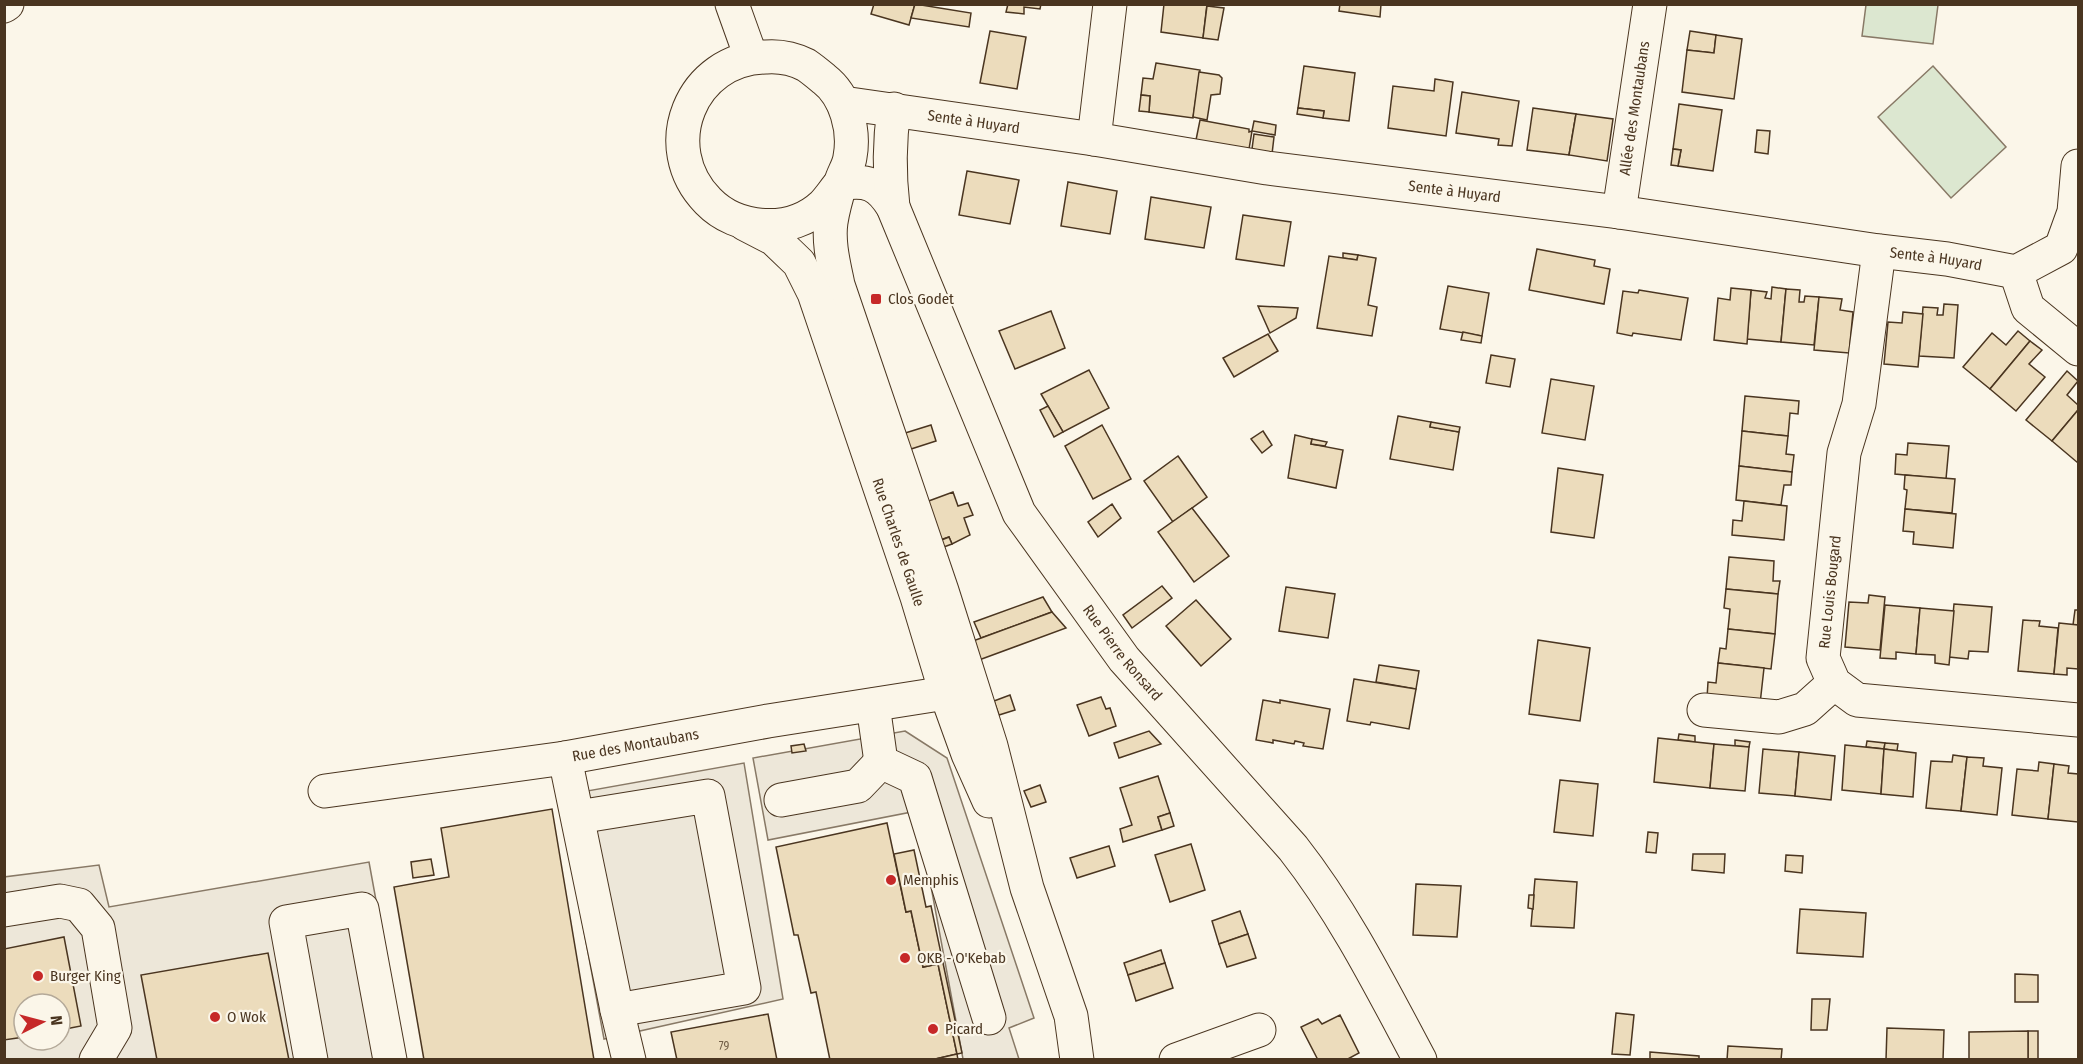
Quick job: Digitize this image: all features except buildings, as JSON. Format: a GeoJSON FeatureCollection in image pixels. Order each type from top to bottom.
{"type":"FeatureCollection","features":[{"type":"Feature","properties":{"kind":"street"},"geometry":{"type":"LineString","coordinates":[[732,4],[751,57]]}},
{"type":"Feature","properties":{"kind":"street"},"geometry":{"type":"LineString","coordinates":[[1094,139],[1110,4]]}},
{"type":"Feature","properties":{"kind":"street","name":"Allée des Montaubans"},"geometry":{"type":"LineString","coordinates":[[1619,212],[1650,4]]}},
{"type":"Feature","properties":{"kind":"street"},"geometry":{"type":"LineString","coordinates":[[779,56],[805,64],[827,81],[843,103],[851,130],[850,158],[840,184],[822,206],[798,220],[771,226],[742,223],[717,210],[697,190],[685,165],[682,137],[688,109],[703,85],[724,67],[751,57],[779,56]]}},
{"type":"Feature","properties":{"kind":"street","name":"Sente à Huyard"},"geometry":{"type":"LineString","coordinates":[[843,103],[1094,139],[1267,168],[1619,212],[1947,259],[2016,272]]}},
{"type":"Feature","properties":{"kind":"street","name":"Rue Pierre Ronsard"},"geometry":{"type":"LineString","coordinates":[[893,207],[889,174],[889,142],[894,109]]}},
{"type":"Feature","properties":{"kind":"street"},"geometry":{"type":"LineString","coordinates":[[2079,166],[2076,213],[2061,248],[2016,272],[2028,308],[2079,349]]}},
{"type":"Feature","properties":{"kind":"street","name":"Rue Pierre Ronsard"},"geometry":{"type":"LineString","coordinates":[[840,184],[856,181],[872,184],[885,193],[893,207],[1019,513],[1124,659],[1316,876],[1343,918],[1420,1059]]}},
{"type":"Feature","properties":{"kind":"street","name":"Rue Charles de Gaulle"},"geometry":{"type":"LineString","coordinates":[[840,184],[831,223],[832,256],[838,285],[942,591],[987,735],[1027,888],[1071,1016],[1095,1059]]}},
{"type":"Feature","properties":{"kind":"street","name":"Rue Charles de Gaulle"},"geometry":{"type":"LineString","coordinates":[[742,223],[774,239],[799,263],[814,293],[917,597],[946,693],[968,754],[1027,888]]}},
{"type":"Feature","properties":{"kind":"street","name":"Rue Louis Bougard"},"geometry":{"type":"LineString","coordinates":[[1834,683],[1823,658],[1825,635],[1844,453],[1859,404],[1879,251]]}},
{"type":"Feature","properties":{"kind":"street"},"geometry":{"type":"LineString","coordinates":[[1704,710],[1779,717],[1805,709],[1834,683],[1857,700],[2079,720]]}},
{"type":"Feature","properties":{"kind":"street","name":"Rue des Montaubans"},"geometry":{"type":"LineString","coordinates":[[325,791],[565,758],[946,693]]}},
{"type":"Feature","properties":{"kind":"street"},"geometry":{"type":"LineString","coordinates":[[873,705],[881,762]]}},
{"type":"Feature","properties":{"kind":"street"},"geometry":{"type":"LineString","coordinates":[[565,758],[629,1059]]}},
{"type":"Feature","properties":{"kind":"street"},"geometry":{"type":"LineString","coordinates":[[781,800],[858,786],[881,762]]}},
{"type":"Feature","properties":{"kind":"street"},"geometry":{"type":"LineString","coordinates":[[881,762],[915,778],[989,1018]]}},
{"type":"Feature","properties":{"kind":"street"},"geometry":{"type":"LineString","coordinates":[[578,817],[708,796],[744,988],[617,1010]]}},
{"type":"Feature","properties":{"kind":"street"},"geometry":{"type":"LineString","coordinates":[[4,910],[60,901],[79,905],[98,928],[115,1028],[96,1059]]}},
{"type":"Feature","properties":{"kind":"street"},"geometry":{"type":"LineString","coordinates":[[311,1059],[286,922],[362,909],[390,1059]]}},
{"type":"Feature","properties":{"kind":"street","name":"Rue Charles de Gaulle"},"geometry":{"type":"LineString","coordinates":[[1071,1016],[1077,1059]]}},
{"type":"Feature","properties":{"kind":"street"},"geometry":{"type":"LineString","coordinates":[[1176,1059],[1259,1030]]}},
{"type":"Feature","properties":{"kind":"green space"},"geometry":{"type":"Polygon","coordinates":[[[1866,5],[1938,5],[1933,44],[1862,36],[1866,5]]]}},
{"type":"Feature","properties":{"kind":"green space"},"geometry":{"type":"Polygon","coordinates":[[[1933,66],[2006,147],[1951,198],[1878,117],[1933,66]]]}},
{"type":"Feature","properties":{"kind":"shaded area"},"geometry":{"type":"Polygon","coordinates":[[[905,731],[947,758],[1034,1018],[1009,1028],[1019,1059],[1017,1060],[963,1059],[917,811],[768,840],[753,758],[905,731]]]}},
{"type":"Feature","properties":{"kind":"shaded area"},"geometry":{"type":"Polygon","coordinates":[[[744,763],[783,999],[604,1039],[559,796],[744,763]]]}},
{"type":"Feature","properties":{"kind":"shaded area"},"geometry":{"type":"Polygon","coordinates":[[[369,862],[405,1059],[5,1059],[4,877],[99,865],[109,907],[369,862]]]}},
{"type":"Feature","properties":{"kind":"place","name":"Clos Godet"},"geometry":{"type":"Point","coordinates":[876,299]}},
{"type":"Feature","properties":{"kind":"place","name":"Memphis"},"geometry":{"type":"Point","coordinates":[891,880]}},
{"type":"Feature","properties":{"kind":"place","name":"OKB - O'Kebab"},"geometry":{"type":"Point","coordinates":[905,958]}},
{"type":"Feature","properties":{"kind":"place","name":"Burger King"},"geometry":{"type":"Point","coordinates":[38,976]}},
{"type":"Feature","properties":{"kind":"place","name":"O Wok"},"geometry":{"type":"Point","coordinates":[215,1017]}},
{"type":"Feature","properties":{"kind":"place","name":"Picard"},"geometry":{"type":"Point","coordinates":[933,1029]}}]}
